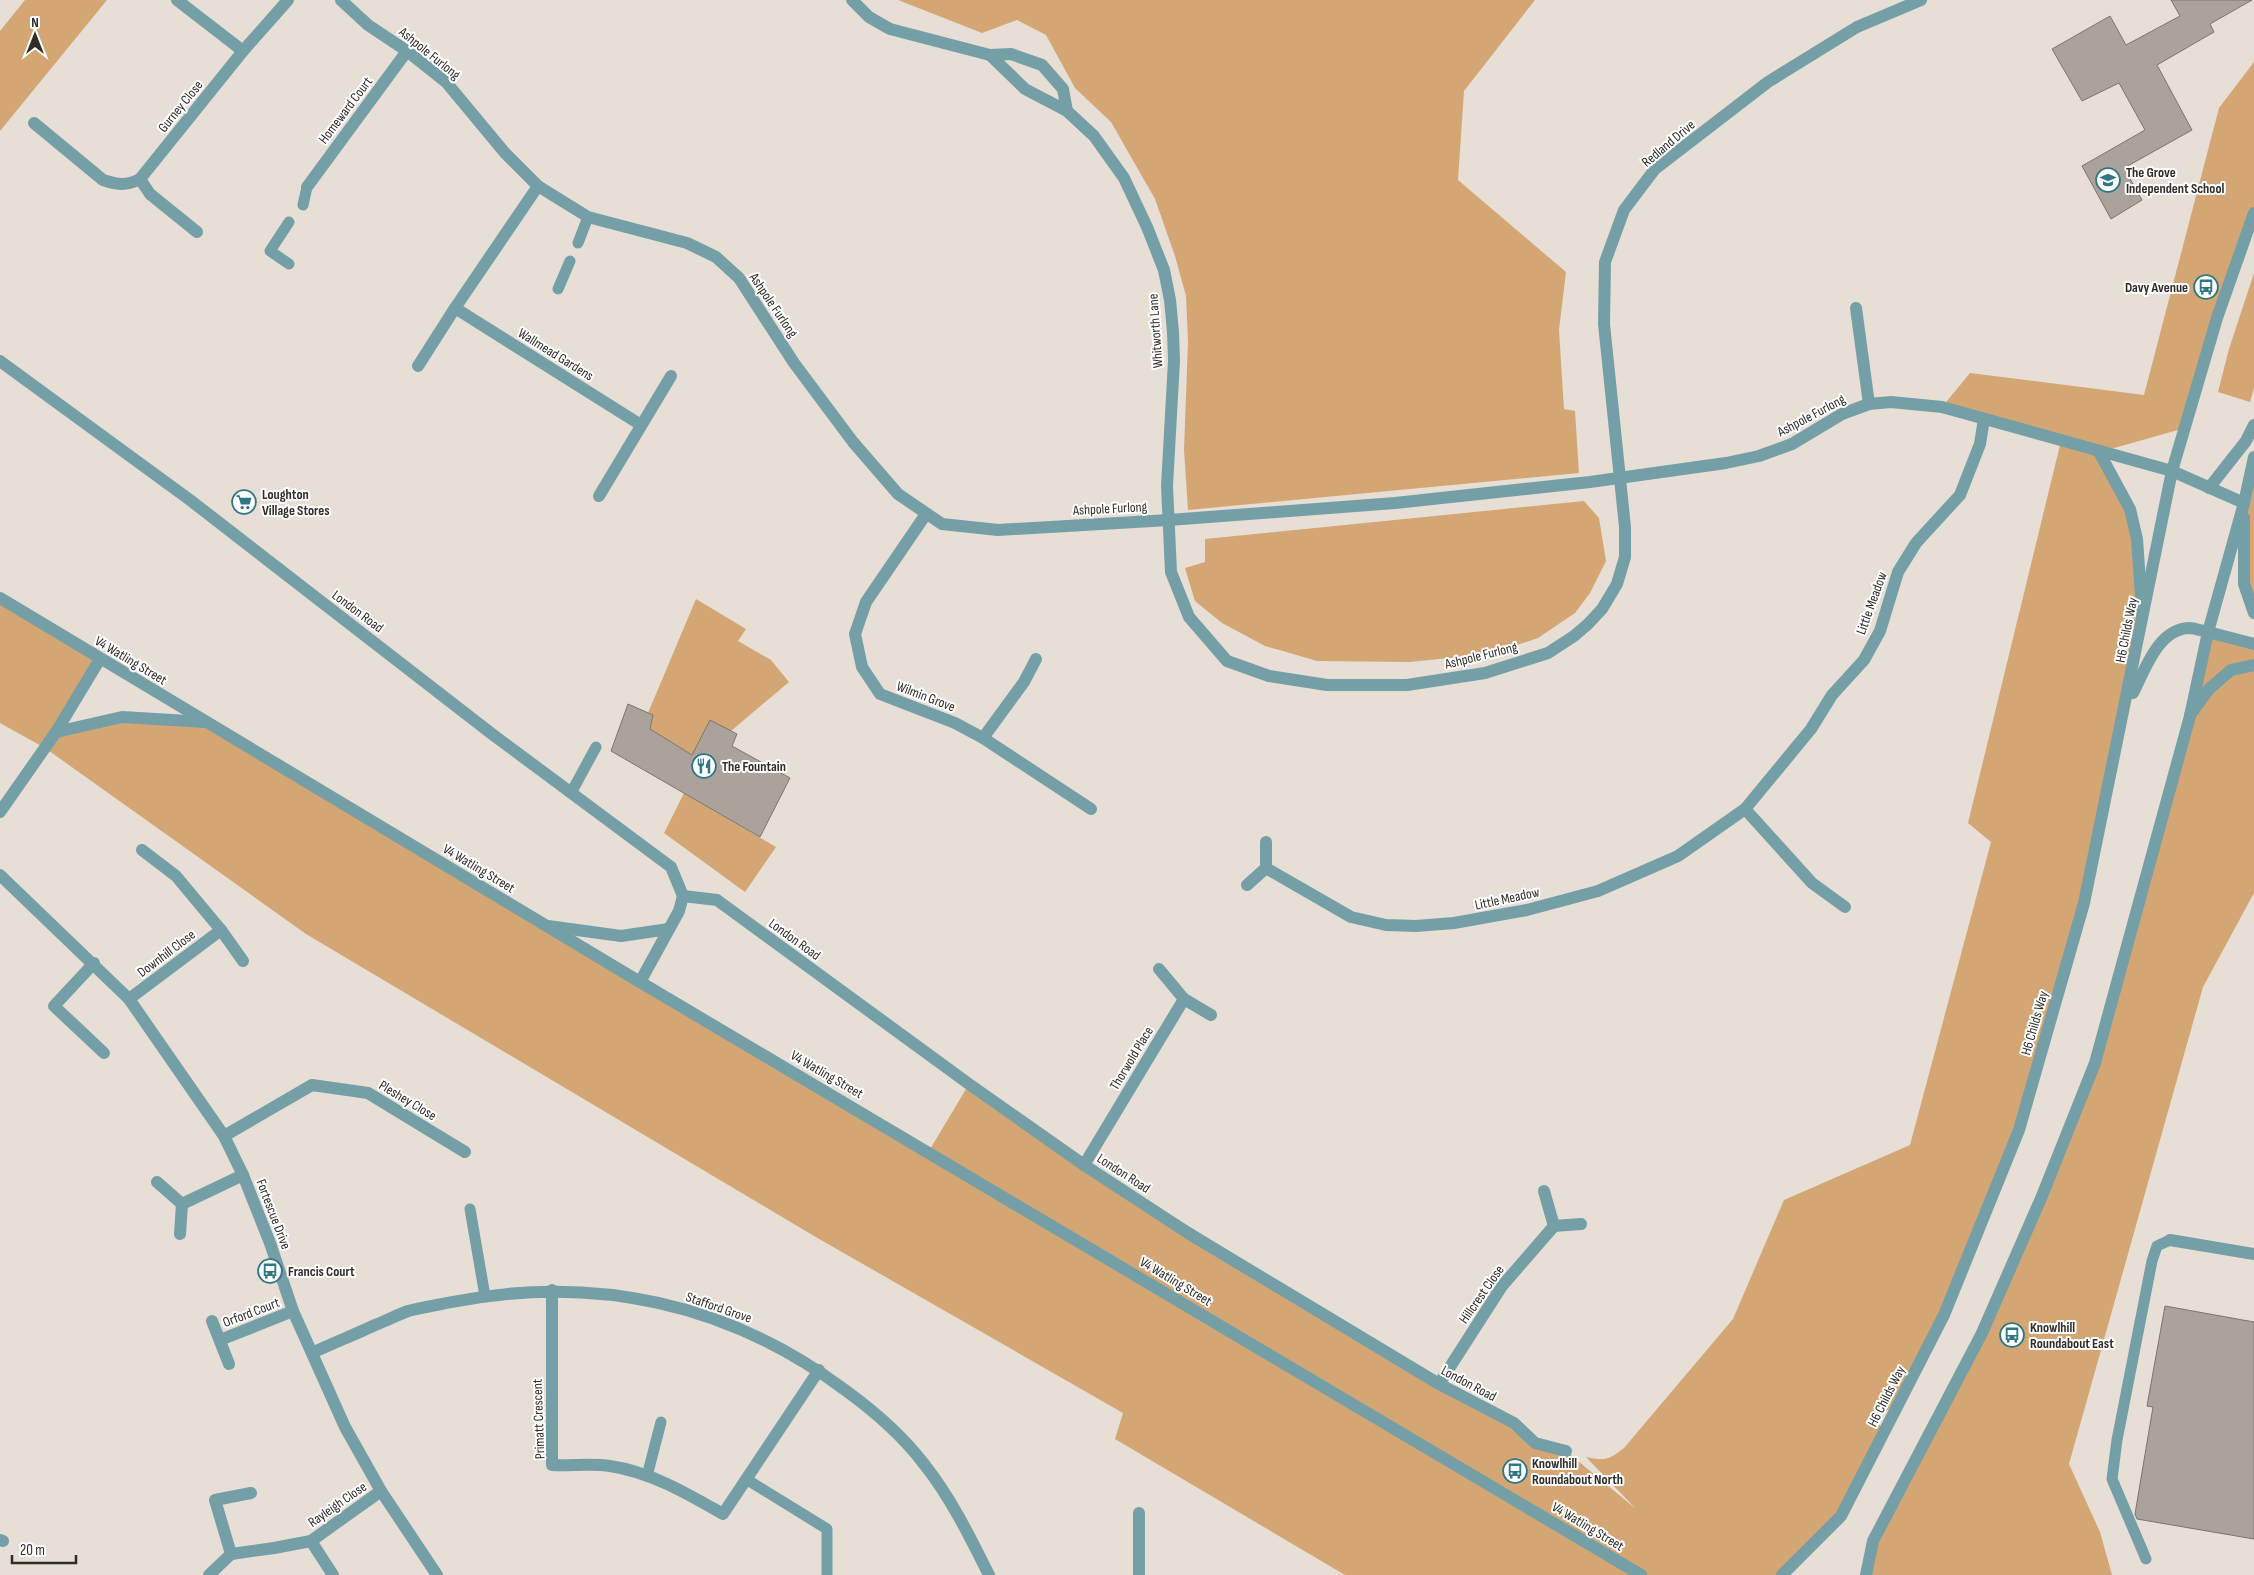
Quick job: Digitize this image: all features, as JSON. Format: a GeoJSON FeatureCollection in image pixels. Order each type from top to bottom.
{"type":"FeatureCollection","features":[{"type":"Feature","properties":{"kind":"street"},"geometry":{"type":"LineString","coordinates":[[177,0],[243,52]]}},
{"type":"Feature","properties":{"kind":"street","name":"Gurney Close"},"geometry":{"type":"LineString","coordinates":[[140,179],[243,52],[288,0]]}},
{"type":"Feature","properties":{"kind":"street","name":"Ashpole Furlong"},"geometry":{"type":"LineString","coordinates":[[341,0],[368,25],[407,51],[446,82],[505,153],[538,186],[588,217],[687,243],[716,257],[739,278],[794,363],[853,442],[898,494],[942,524],[998,530],[1169,520],[1395,503],[1620,478],[1726,463],[1759,456],[1792,444],[1842,414],[1869,404],[1890,402],[1942,408],[2172,471],[2244,503]]}},
{"type":"Feature","properties":{"kind":"street","name":"Whitworth Lane"},"geometry":{"type":"LineString","coordinates":[[852,0],[869,18],[890,29],[990,55],[1011,54],[1042,66],[1063,89],[1067,111]]}},
{"type":"Feature","properties":{"kind":"street","name":"Redland Drive"},"geometry":{"type":"LineString","coordinates":[[1620,478],[1604,324],[1605,262],[1624,210],[1656,169],[1768,82],[1857,27],[1921,0]]}},
{"type":"Feature","properties":{"kind":"street","name":"Homeward Court"},"geometry":{"type":"LineString","coordinates":[[307,187],[407,51]]}},
{"type":"Feature","properties":{"kind":"street","name":"Whitworth Lane"},"geometry":{"type":"LineString","coordinates":[[990,55],[1025,89],[1067,111],[1094,136],[1124,178],[1147,227],[1164,270],[1170,300],[1174,360],[1167,486],[1169,520]]}},
{"type":"Feature","properties":{"kind":"street"},"geometry":{"type":"LineString","coordinates":[[34,124],[103,180],[116,185],[128,185],[140,179],[150,194],[197,232]]}},
{"type":"Feature","properties":{"kind":"street"},"geometry":{"type":"LineString","coordinates":[[418,366],[538,186]]}},
{"type":"Feature","properties":{"kind":"street","name":"H6 Childs Way"},"geometry":{"type":"LineString","coordinates":[[1782,1575],[1841,1516],[1944,1315],[2019,1130],[2084,903],[2143,624],[2172,471],[2217,318],[2254,213]]}},
{"type":"Feature","properties":{"kind":"street","name":"Wallmead Gardens"},"geometry":{"type":"LineString","coordinates":[[455,308],[641,425]]}},
{"type":"Feature","properties":{"kind":"street"},"geometry":{"type":"LineString","coordinates":[[1856,308],[1869,404]]}},
{"type":"Feature","properties":{"kind":"street","name":"London Road"},"geometry":{"type":"LineString","coordinates":[[0,361],[190,500],[571,793],[671,866],[683,896],[717,900],[1084,1165],[1188,1233],[1439,1384],[1514,1423],[1535,1443],[1566,1451]]}},
{"type":"Feature","properties":{"kind":"street"},"geometry":{"type":"LineString","coordinates":[[599,496],[671,376]]}},
{"type":"Feature","properties":{"kind":"street","name":"Little Meadow"},"geometry":{"type":"LineString","coordinates":[[1266,868],[1351,917],[1386,925],[1416,926],[1454,923],[1527,910],[1598,891],[1678,856],[1745,809],[1811,729],[1832,695],[1864,660],[1880,631],[1898,572],[1916,543],[1960,495],[1980,444],[1984,419]]}},
{"type":"Feature","properties":{"kind":"street"},"geometry":{"type":"LineString","coordinates":[[2209,488],[2246,442],[2254,425]]}},
{"type":"Feature","properties":{"kind":"street"},"geometry":{"type":"LineString","coordinates":[[2099,452],[2130,509],[2137,539],[2143,624]]}},
{"type":"Feature","properties":{"kind":"street"},"geometry":{"type":"LineString","coordinates":[[1866,1575],[1873,1541],[1982,1333],[2042,1196],[2095,1063],[2190,716],[2208,632],[2244,503],[2254,457]]}},
{"type":"Feature","properties":{"kind":"street","name":"Ashpole Furlong"},"geometry":{"type":"LineString","coordinates":[[1169,520],[1171,572],[1189,617],[1227,661],[1269,676],[1326,685],[1421,684],[1485,673],[1548,653],[1588,624],[1602,609],[1617,584],[1625,557],[1626,527],[1620,478]]}},
{"type":"Feature","properties":{"kind":"street"},"geometry":{"type":"LineString","coordinates":[[2244,503],[2244,584],[2254,613]]}},
{"type":"Feature","properties":{"kind":"street","name":"Wilmin Grove"},"geometry":{"type":"LineString","coordinates":[[926,514],[866,602],[855,634],[862,667],[880,694],[955,723],[983,738],[1091,809]]}},
{"type":"Feature","properties":{"kind":"street","name":"V4 Watling Street"},"geometry":{"type":"LineString","coordinates":[[0,598],[640,982],[1640,1575]]}},
{"type":"Feature","properties":{"kind":"street"},"geometry":{"type":"LineString","coordinates":[[2126,706],[2156,649],[2169,635],[2188,628],[2254,644]]}},
{"type":"Feature","properties":{"kind":"street"},"geometry":{"type":"LineString","coordinates":[[0,812],[56,732],[100,659]]}},
{"type":"Feature","properties":{"kind":"street"},"geometry":{"type":"LineString","coordinates":[[983,738],[1024,682],[1036,659]]}},
{"type":"Feature","properties":{"kind":"street"},"geometry":{"type":"LineString","coordinates":[[2190,716],[2209,689],[2231,670],[2254,665]]}},
{"type":"Feature","properties":{"kind":"street"},"geometry":{"type":"LineString","coordinates":[[56,732],[122,717],[205,722]]}},
{"type":"Feature","properties":{"kind":"street"},"geometry":{"type":"LineString","coordinates":[[1745,809],[1812,883],[1845,907]]}},
{"type":"Feature","properties":{"kind":"street"},"geometry":{"type":"LineString","coordinates":[[1247,885],[1266,868],[1266,842]]}},
{"type":"Feature","properties":{"kind":"street"},"geometry":{"type":"LineString","coordinates":[[142,850],[176,876],[221,930],[243,961]]}},
{"type":"Feature","properties":{"kind":"street","name":"Fortescue Drive"},"geometry":{"type":"LineString","coordinates":[[0,875],[94,963],[129,999],[224,1136],[270,1243],[293,1311],[345,1427],[382,1492],[437,1575]]}},
{"type":"Feature","properties":{"kind":"street"},"geometry":{"type":"LineString","coordinates":[[640,982],[680,911],[683,896]]}},
{"type":"Feature","properties":{"kind":"street"},"geometry":{"type":"LineString","coordinates":[[548,926],[621,936],[669,929]]}},
{"type":"Feature","properties":{"kind":"street","name":"Downhill Close"},"geometry":{"type":"LineString","coordinates":[[129,999],[221,930]]}},
{"type":"Feature","properties":{"kind":"street"},"geometry":{"type":"LineString","coordinates":[[94,963],[54,1006],[104,1054]]}},
{"type":"Feature","properties":{"kind":"street"},"geometry":{"type":"LineString","coordinates":[[1159,969],[1184,999],[1211,1015]]}},
{"type":"Feature","properties":{"kind":"street","name":"Thorwold Place"},"geometry":{"type":"LineString","coordinates":[[1084,1165],[1184,999]]}},
{"type":"Feature","properties":{"kind":"street","name":"Pleshey Close"},"geometry":{"type":"LineString","coordinates":[[224,1136],[312,1085],[368,1093],[465,1152]]}},
{"type":"Feature","properties":{"kind":"street"},"geometry":{"type":"LineString","coordinates":[[182,1204],[242,1175]]}},
{"type":"Feature","properties":{"kind":"street"},"geometry":{"type":"LineString","coordinates":[[157,1182],[182,1204]]}},
{"type":"Feature","properties":{"kind":"street"},"geometry":{"type":"LineString","coordinates":[[1544,1191],[1554,1226],[1582,1224]]}},
{"type":"Feature","properties":{"kind":"street"},"geometry":{"type":"LineString","coordinates":[[180,1234],[182,1204]]}},
{"type":"Feature","properties":{"kind":"street","name":"Hillcrest Close"},"geometry":{"type":"LineString","coordinates":[[1439,1384],[1502,1286],[1554,1226]]}},
{"type":"Feature","properties":{"kind":"street"},"geometry":{"type":"LineString","coordinates":[[2170,1240],[2254,1254]]}},
{"type":"Feature","properties":{"kind":"street","name":"Stafford Grove"},"geometry":{"type":"LineString","coordinates":[[312,1353],[409,1311],[485,1296],[552,1290],[627,1297],[698,1312],[760,1337],[819,1370],[877,1414],[924,1463],[964,1524],[989,1575]]}},
{"type":"Feature","properties":{"kind":"street","name":"Primatt Crescent"},"geometry":{"type":"LineString","coordinates":[[552,1290],[552,1465],[610,1466],[648,1476],[686,1492],[723,1514],[819,1370]]}},
{"type":"Feature","properties":{"kind":"street","name":"Orford Court"},"geometry":{"type":"LineString","coordinates":[[220,1340],[293,1311]]}},
{"type":"Feature","properties":{"kind":"street","name":"Orford Court"},"geometry":{"type":"LineString","coordinates":[[212,1321],[229,1364]]}},
{"type":"Feature","properties":{"kind":"street","name":"Rayleigh Close"},"geometry":{"type":"LineString","coordinates":[[231,1554],[274,1548],[310,1540],[382,1492]]}},
{"type":"Feature","properties":{"kind":"street"},"geometry":{"type":"LineString","coordinates":[[209,1575],[231,1554],[215,1500],[251,1493]]}},
{"type":"Feature","properties":{"kind":"street"},"geometry":{"type":"LineString","coordinates":[[1139,1513],[1139,1575]]}},
{"type":"Feature","properties":{"kind":"street","name":"Rayleigh Close"},"geometry":{"type":"LineString","coordinates":[[310,1540],[333,1575]]}},
{"type":"Feature","properties":{"kind":"lane"},"geometry":{"type":"LineString","coordinates":[[303,205],[307,187]]}},
{"type":"Feature","properties":{"kind":"lane"},"geometry":{"type":"LineString","coordinates":[[578,243],[588,217]]}},
{"type":"Feature","properties":{"kind":"lane"},"geometry":{"type":"LineString","coordinates":[[289,222],[270,251],[289,264]]}},
{"type":"Feature","properties":{"kind":"lane"},"geometry":{"type":"LineString","coordinates":[[558,288],[570,261]]}},
{"type":"Feature","properties":{"kind":"lane"},"geometry":{"type":"LineString","coordinates":[[571,793],[596,747]]}},
{"type":"Feature","properties":{"kind":"lane"},"geometry":{"type":"LineString","coordinates":[[470,1209],[485,1296]]}},
{"type":"Feature","properties":{"kind":"lane"},"geometry":{"type":"LineString","coordinates":[[2146,1559],[2112,1479],[2117,1440],[2152,1261],[2157,1246],[2170,1240]]}},
{"type":"Feature","properties":{"kind":"lane"},"geometry":{"type":"LineString","coordinates":[[648,1476],[661,1422]]}},
{"type":"Feature","properties":{"kind":"lane"},"geometry":{"type":"LineString","coordinates":[[746,1479],[827,1529],[827,1575]]}},
{"type":"Feature","properties":{"kind":"shaded area"},"geometry":{"type":"Polygon","coordinates":[[[25,0],[107,0],[0,131],[0,31],[25,0]]]}},
{"type":"Feature","properties":{"kind":"shaded area"},"geometry":{"type":"Polygon","coordinates":[[[898,0],[1535,0],[1464,91],[1458,180],[1566,272],[1559,330],[1564,409],[1575,411],[1579,473],[1188,510],[1184,450],[1188,342],[1186,296],[1175,256],[1155,199],[1111,122],[1075,88],[1046,35],[1017,20],[982,33],[898,0]]]}},
{"type":"Feature","properties":{"kind":"shaded area"},"geometry":{"type":"Polygon","coordinates":[[[2254,62],[2254,217],[2185,428],[2100,452],[2130,509],[2143,624],[2084,903],[2019,1130],[1900,1402],[1875,1418],[1884,1432],[1841,1516],[1782,1575],[1345,1575],[1115,1439],[1123,1413],[814,1236],[306,934],[45,748],[0,723],[0,598],[100,659],[56,731],[122,717],[205,722],[929,1151],[969,1084],[1035,1130],[1535,1443],[1566,1451],[1636,1509],[1586,1457],[1607,1458],[1624,1448],[1733,1319],[1784,1200],[1910,1145],[1991,842],[1968,823],[2061,441],[1942,407],[1970,373],[2144,395],[2219,108],[2254,62]]]}},
{"type":"Feature","properties":{"kind":"shaded area"},"geometry":{"type":"Polygon","coordinates":[[[2254,273],[2254,388],[2250,402],[2218,392],[2229,349],[2254,273]]]}},
{"type":"Feature","properties":{"kind":"shaded area"},"geometry":{"type":"Polygon","coordinates":[[[2254,457],[2254,613],[2244,584],[2244,503],[2254,457]]]}},
{"type":"Feature","properties":{"kind":"shaded area"},"geometry":{"type":"Polygon","coordinates":[[[1584,501],[1599,518],[1606,561],[1590,593],[1575,613],[1538,638],[1490,654],[1409,662],[1317,661],[1265,646],[1222,623],[1195,601],[1185,568],[1205,562],[1205,539],[1584,501]]]}},
{"type":"Feature","properties":{"kind":"shaded area"},"geometry":{"type":"Polygon","coordinates":[[[696,599],[746,629],[738,641],[771,660],[789,682],[731,731],[710,720],[692,755],[650,729],[653,715],[648,713],[696,599]]]}},
{"type":"Feature","properties":{"kind":"shaded area"},"geometry":{"type":"Polygon","coordinates":[[[2208,632],[2254,644],[2254,893],[2203,987],[2069,1464],[2100,1532],[2112,1575],[1866,1575],[1873,1541],[1927,1444],[2095,1063],[2208,632]]]}},
{"type":"Feature","properties":{"kind":"shaded area"},"geometry":{"type":"Polygon","coordinates":[[[684,793],[776,847],[745,892],[664,833],[684,793]]]}},
{"type":"Feature","properties":{"kind":"building"},"geometry":{"type":"Polygon","coordinates":[[[2171,0],[2252,0],[2210,24],[2214,32],[2157,65],[2192,130],[2124,168],[2142,200],[2111,219],[2082,166],[2145,130],[2119,83],[2082,101],[2052,49],[2110,16],[2126,45],[2180,16],[2171,0]]]}},
{"type":"Feature","properties":{"kind":"building","name":"The Fountain"},"geometry":{"type":"Polygon","coordinates":[[[628,704],[653,715],[650,729],[692,755],[710,720],[737,734],[732,746],[790,778],[760,837],[611,751],[628,704]]]}},
{"type":"Feature","properties":{"kind":"building"},"geometry":{"type":"Polygon","coordinates":[[[2165,1306],[2254,1322],[2254,1539],[2137,1519],[2135,1514],[2153,1407],[2147,1406],[2165,1306]]]}},
{"type":"Feature","properties":{"kind":"place","name":"The Grove Independent School"},"geometry":{"type":"Point","coordinates":[2108,180]}},
{"type":"Feature","properties":{"kind":"place","name":"Davy Avenue"},"geometry":{"type":"Point","coordinates":[2206,287]}},
{"type":"Feature","properties":{"kind":"place","name":"Loughton Village Stores"},"geometry":{"type":"Point","coordinates":[244,502]}},
{"type":"Feature","properties":{"kind":"place","name":"The Fountain"},"geometry":{"type":"Point","coordinates":[704,766]}},
{"type":"Feature","properties":{"kind":"place","name":"Francis Court"},"geometry":{"type":"Point","coordinates":[270,1271]}},
{"type":"Feature","properties":{"kind":"place","name":"Knowlhill Roundabout East"},"geometry":{"type":"Point","coordinates":[2012,1335]}},
{"type":"Feature","properties":{"kind":"place","name":"Knowlhill Roundabout North"},"geometry":{"type":"Point","coordinates":[1515,1471]}}]}
